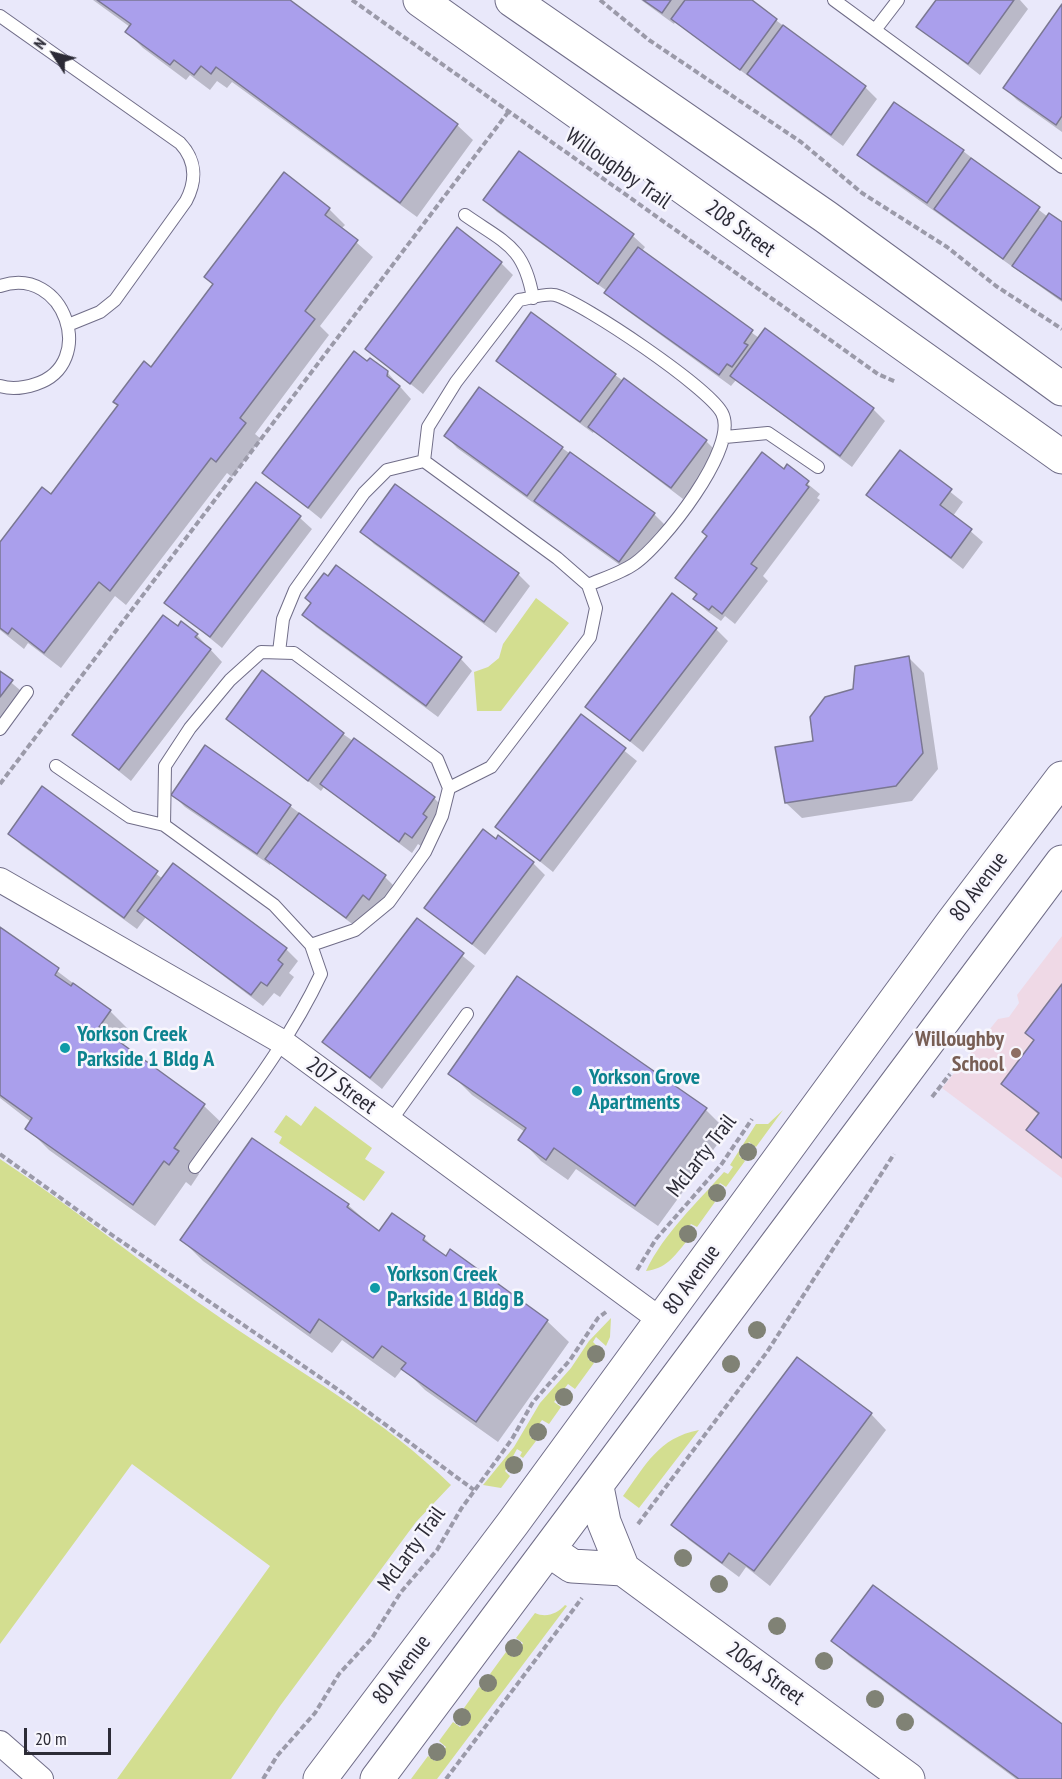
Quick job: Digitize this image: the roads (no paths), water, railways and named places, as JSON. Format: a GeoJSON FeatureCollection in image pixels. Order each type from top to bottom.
{"type":"FeatureCollection","features":[{"type":"Feature","properties":{"kind":"main road","name":"208 Street"},"geometry":{"type":"LineString","coordinates":[[420,0],[1062,457]]}},
{"type":"Feature","properties":{"kind":"main road"},"geometry":{"type":"LineString","coordinates":[[512,0],[826,217],[1062,388]]}},
{"type":"Feature","properties":{"kind":"main road","name":"80 Avenue"},"geometry":{"type":"LineString","coordinates":[[320,1779],[662,1321],[945,932],[1062,778]]}},
{"type":"Feature","properties":{"kind":"main road","name":"80 Avenue"},"geometry":{"type":"LineString","coordinates":[[377,1779],[550,1551],[1062,862]]}},
{"type":"Feature","properties":{"kind":"main road"},"geometry":{"type":"LineString","coordinates":[[550,1551],[572,1566],[623,1569],[604,1522],[597,1487]]}},
{"type":"Feature","properties":{"kind":"main road","name":"206A Street"},"geometry":{"type":"LineString","coordinates":[[623,1569],[908,1779]]}},
{"type":"Feature","properties":{"kind":"street","name":"207 Street"},"geometry":{"type":"LineString","coordinates":[[0,880],[284,1044],[662,1321]]}},
{"type":"Feature","properties":{"kind":"street"},"geometry":{"type":"LineString","coordinates":[[0,1743],[41,1779]]}},
{"type":"Feature","properties":{"kind":"lane"},"geometry":{"type":"LineString","coordinates":[[834,0],[1061,164]]}},
{"type":"Feature","properties":{"kind":"lane"},"geometry":{"type":"LineString","coordinates":[[875,30],[898,0]]}},
{"type":"Feature","properties":{"kind":"lane"},"geometry":{"type":"LineString","coordinates":[[0,16],[180,143],[189,152],[194,170],[191,191],[186,201],[115,300],[100,312],[68,325]]}},
{"type":"Feature","properties":{"kind":"lane"},"geometry":{"type":"LineString","coordinates":[[465,215],[518,252],[529,273],[533,298]]}},
{"type":"Feature","properties":{"kind":"lane"},"geometry":{"type":"LineString","coordinates":[[0,286],[27,284],[44,291],[58,303],[68,325],[70,337],[66,355],[56,371],[42,382],[25,388],[0,386]]}},
{"type":"Feature","properties":{"kind":"lane"},"geometry":{"type":"LineString","coordinates":[[424,461],[428,427],[456,382],[519,300],[554,294],[593,313],[693,383],[722,413],[725,437],[711,471],[671,526],[634,564],[588,585]]}},
{"type":"Feature","properties":{"kind":"lane"},"geometry":{"type":"LineString","coordinates":[[725,437],[768,432],[818,467]]}},
{"type":"Feature","properties":{"kind":"lane"},"geometry":{"type":"LineString","coordinates":[[279,652],[283,618],[295,590],[364,493],[387,470],[424,461],[557,558],[588,585],[596,608],[590,637],[491,767],[449,788]]}},
{"type":"Feature","properties":{"kind":"lane"},"geometry":{"type":"LineString","coordinates":[[164,825],[165,766],[190,728],[230,680],[261,652],[294,653],[437,759],[449,788],[442,816],[425,852],[389,902],[355,930],[311,945]]}},
{"type":"Feature","properties":{"kind":"lane"},"geometry":{"type":"LineString","coordinates":[[0,729],[27,692]]}},
{"type":"Feature","properties":{"kind":"lane"},"geometry":{"type":"LineString","coordinates":[[56,766],[130,818],[164,825],[274,904],[311,945],[321,974],[284,1044],[195,1167]]}},
{"type":"Feature","properties":{"kind":"lane"},"geometry":{"type":"LineString","coordinates":[[390,1122],[467,1014]]}},
{"type":"Feature","properties":{"kind":"place","name":"Yorkson Creek Parkside 1 Bldg A"},"geometry":{"type":"Point","coordinates":[65,1048]}},
{"type":"Feature","properties":{"kind":"place","name":"Willoughby School"},"geometry":{"type":"Point","coordinates":[1016,1053]}},
{"type":"Feature","properties":{"kind":"place","name":"Yorkson Grove Apartments"},"geometry":{"type":"Point","coordinates":[577,1091]}},
{"type":"Feature","properties":{"kind":"place","name":"Yorkson Creek Parkside 1 Bldg B"},"geometry":{"type":"Point","coordinates":[375,1288]}}]}
